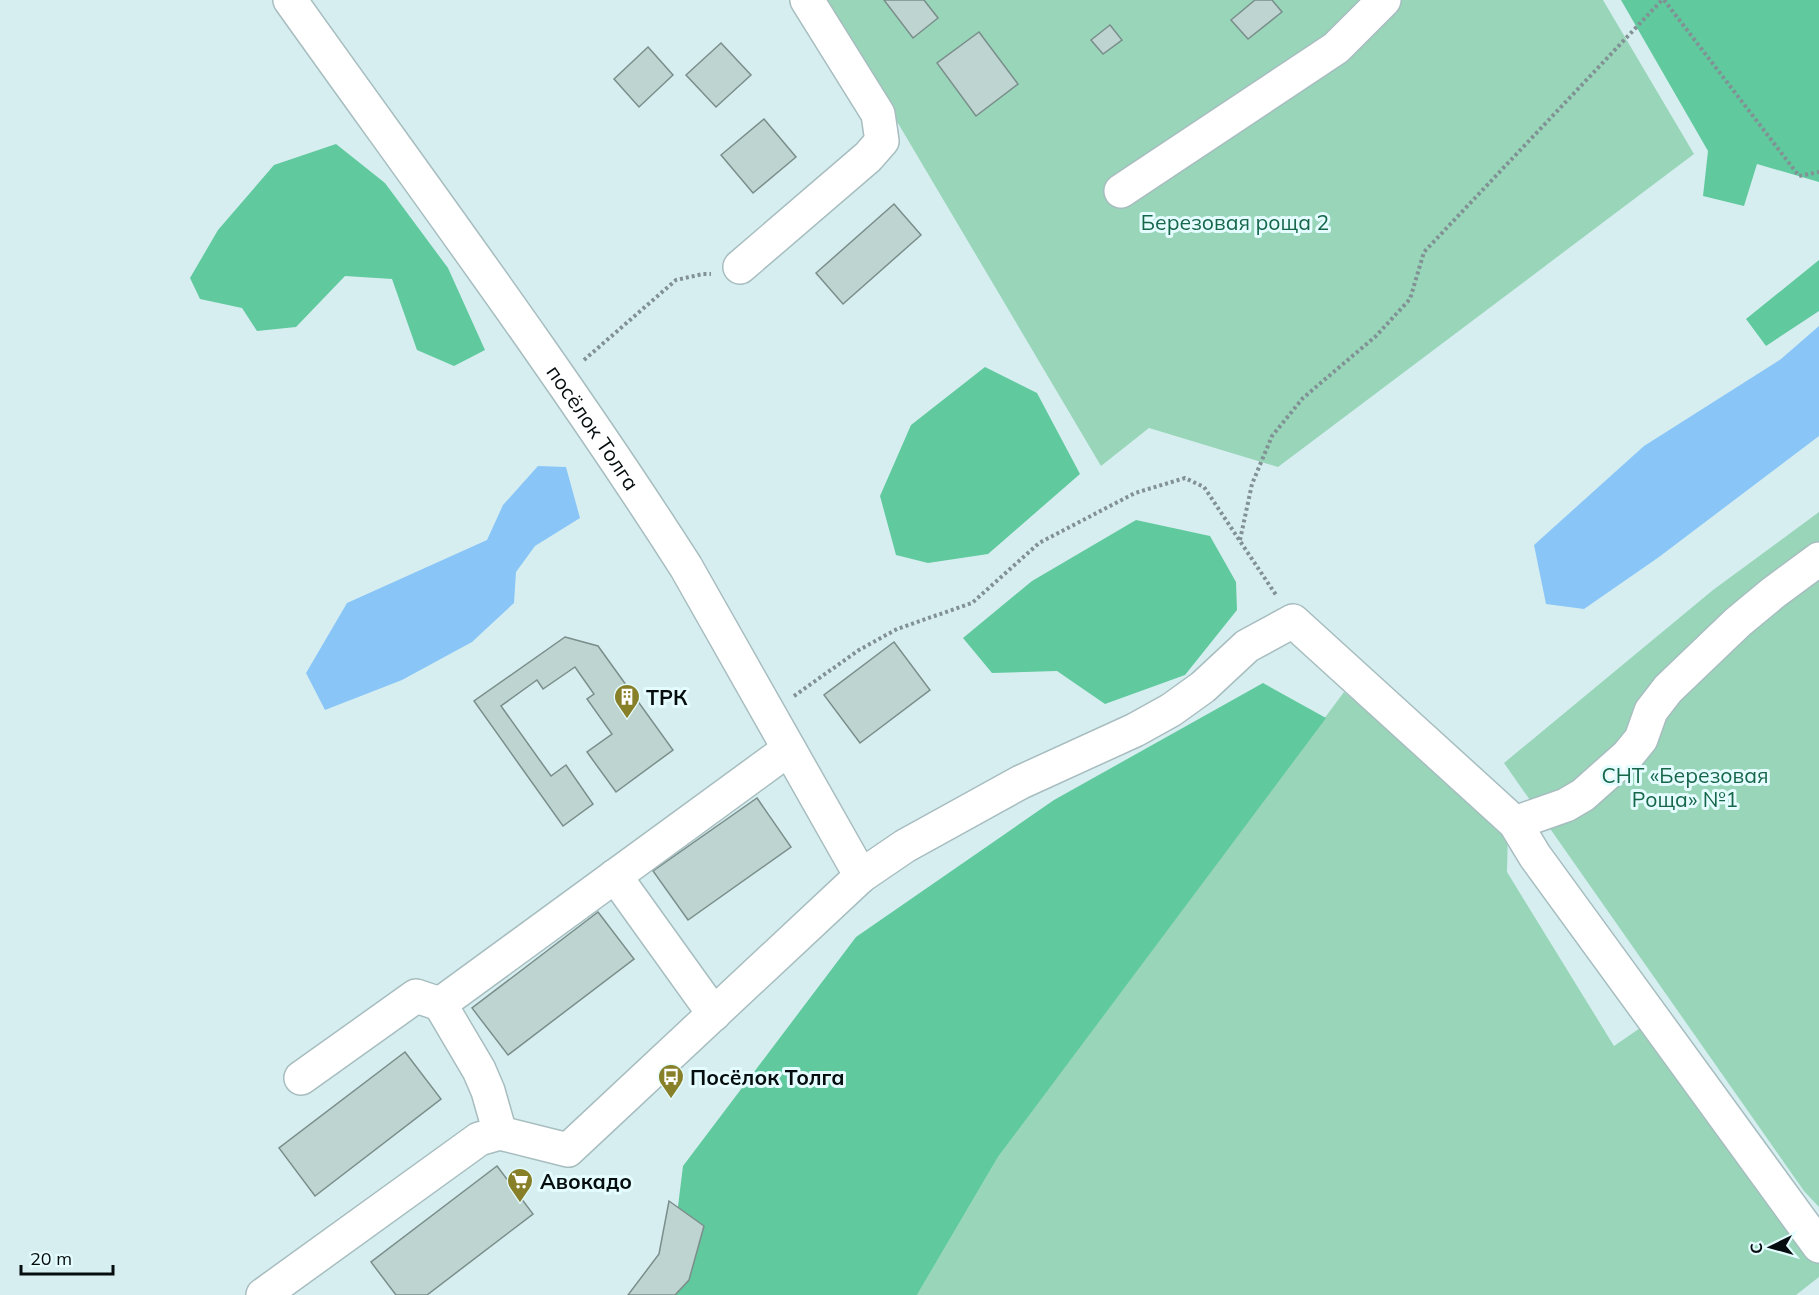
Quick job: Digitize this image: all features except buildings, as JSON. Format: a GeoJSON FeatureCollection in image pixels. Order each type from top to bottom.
{"type":"FeatureCollection","features":[{"type":"Feature","properties":{"kind":"street","name":"посёлок Толга"},"geometry":{"type":"LineString","coordinates":[[290,0],[561,380],[686,567],[861,876]]}},
{"type":"Feature","properties":{"kind":"street"},"geometry":{"type":"LineString","coordinates":[[740,267],[868,157],[882,141],[878,114],[807,0]]}},
{"type":"Feature","properties":{"kind":"street"},"geometry":{"type":"LineString","coordinates":[[1122,191],[1336,48],[1384,0]]}},
{"type":"Feature","properties":{"kind":"street"},"geometry":{"type":"LineString","coordinates":[[1515,823],[1566,805],[1583,795],[1628,755],[1641,739],[1651,711],[1668,689],[1738,622],[1819,559]]}},
{"type":"Feature","properties":{"kind":"street"},"geometry":{"type":"LineString","coordinates":[[263,1295],[479,1139],[500,1133],[568,1150],[861,876],[905,846],[1021,782],[1134,730],[1170,710],[1203,687],[1247,646],[1293,621],[1515,823],[1542,866],[1819,1246]]}},
{"type":"Feature","properties":{"kind":"street"},"geometry":{"type":"LineString","coordinates":[[440,1004],[789,749]]}},
{"type":"Feature","properties":{"kind":"street"},"geometry":{"type":"LineString","coordinates":[[615,876],[714,1014]]}},
{"type":"Feature","properties":{"kind":"street"},"geometry":{"type":"LineString","coordinates":[[301,1078],[416,996],[440,1004],[479,1070],[488,1091],[500,1133]]}},
{"type":"Feature","properties":{"kind":"path"},"geometry":{"type":"LineString","coordinates":[[1240,540],[1252,484],[1272,436],[1303,398],[1376,336],[1410,299],[1424,252],[1663,0],[1799,176],[1819,172]]}},
{"type":"Feature","properties":{"kind":"path"},"geometry":{"type":"LineString","coordinates":[[561,380],[676,280],[703,274],[723,275],[740,267]]}},
{"type":"Feature","properties":{"kind":"path"},"geometry":{"type":"LineString","coordinates":[[769,714],[859,650],[887,634],[972,603],[1039,543],[1135,493],[1185,478],[1204,487],[1293,621]]}},
{"type":"Feature","properties":{"kind":"green space","name":"Березовая роща 2"},"geometry":{"type":"Polygon","coordinates":[[[821,0],[1603,0],[1694,154],[1278,467],[1149,428],[1101,466],[828,5],[821,0]]]}},
{"type":"Feature","properties":{"kind":"green space"},"geometry":{"type":"Polygon","coordinates":[[[1621,0],[1819,0],[1819,182],[1757,164],[1744,206],[1703,196],[1708,151],[1621,0]]]}},
{"type":"Feature","properties":{"kind":"green space"},"geometry":{"type":"Polygon","coordinates":[[[336,144],[385,183],[448,268],[485,350],[454,366],[417,350],[392,279],[345,276],[296,327],[257,331],[242,308],[200,299],[190,278],[218,230],[274,165],[336,144]]]}},
{"type":"Feature","properties":{"kind":"green space"},"geometry":{"type":"Polygon","coordinates":[[[1819,260],[1819,311],[1766,346],[1746,319],[1819,260]]]}},
{"type":"Feature","properties":{"kind":"green space"},"geometry":{"type":"Polygon","coordinates":[[[985,367],[1037,393],[1080,474],[988,554],[928,563],[896,555],[880,496],[911,425],[985,367]]]}},
{"type":"Feature","properties":{"kind":"green space","name":"СНТ «Березовая Роща» №1"},"geometry":{"type":"Polygon","coordinates":[[[1819,512],[1819,1207],[1804,1191],[1504,763],[1713,590],[1819,512]]]}},
{"type":"Feature","properties":{"kind":"green space"},"geometry":{"type":"Polygon","coordinates":[[[1136,520],[1210,536],[1236,582],[1237,610],[1185,675],[1105,704],[1057,671],[992,673],[963,638],[1032,581],[1136,520]]]}},
{"type":"Feature","properties":{"kind":"green space"},"geometry":{"type":"Polygon","coordinates":[[[1263,683],[1326,718],[998,1157],[917,1295],[667,1295],[683,1166],[856,937],[1054,800],[1263,683]]]}},
{"type":"Feature","properties":{"kind":"green space"},"geometry":{"type":"Polygon","coordinates":[[[1344,692],[1508,830],[1507,872],[1614,1046],[1643,1026],[1819,1260],[1819,1277],[1796,1295],[917,1295],[998,1157],[1344,692]]]}},
{"type":"Feature","properties":{"kind":"water"},"geometry":{"type":"Polygon","coordinates":[[[1819,326],[1819,436],[1659,557],[1584,609],[1546,604],[1534,545],[1644,446],[1781,359],[1819,326]]]}},
{"type":"Feature","properties":{"kind":"water"},"geometry":{"type":"Polygon","coordinates":[[[538,466],[566,467],[580,518],[535,546],[516,572],[514,603],[472,642],[402,680],[325,710],[306,673],[347,603],[487,540],[503,505],[538,466]]]}},
{"type":"Feature","properties":{"kind":"place","name":"ТРК"},"geometry":{"type":"Point","coordinates":[627,720]}},
{"type":"Feature","properties":{"kind":"place","name":"Посёлок Толга"},"geometry":{"type":"Point","coordinates":[671,1100]}},
{"type":"Feature","properties":{"kind":"place","name":"Авокадо"},"geometry":{"type":"Point","coordinates":[520,1204]}}]}
